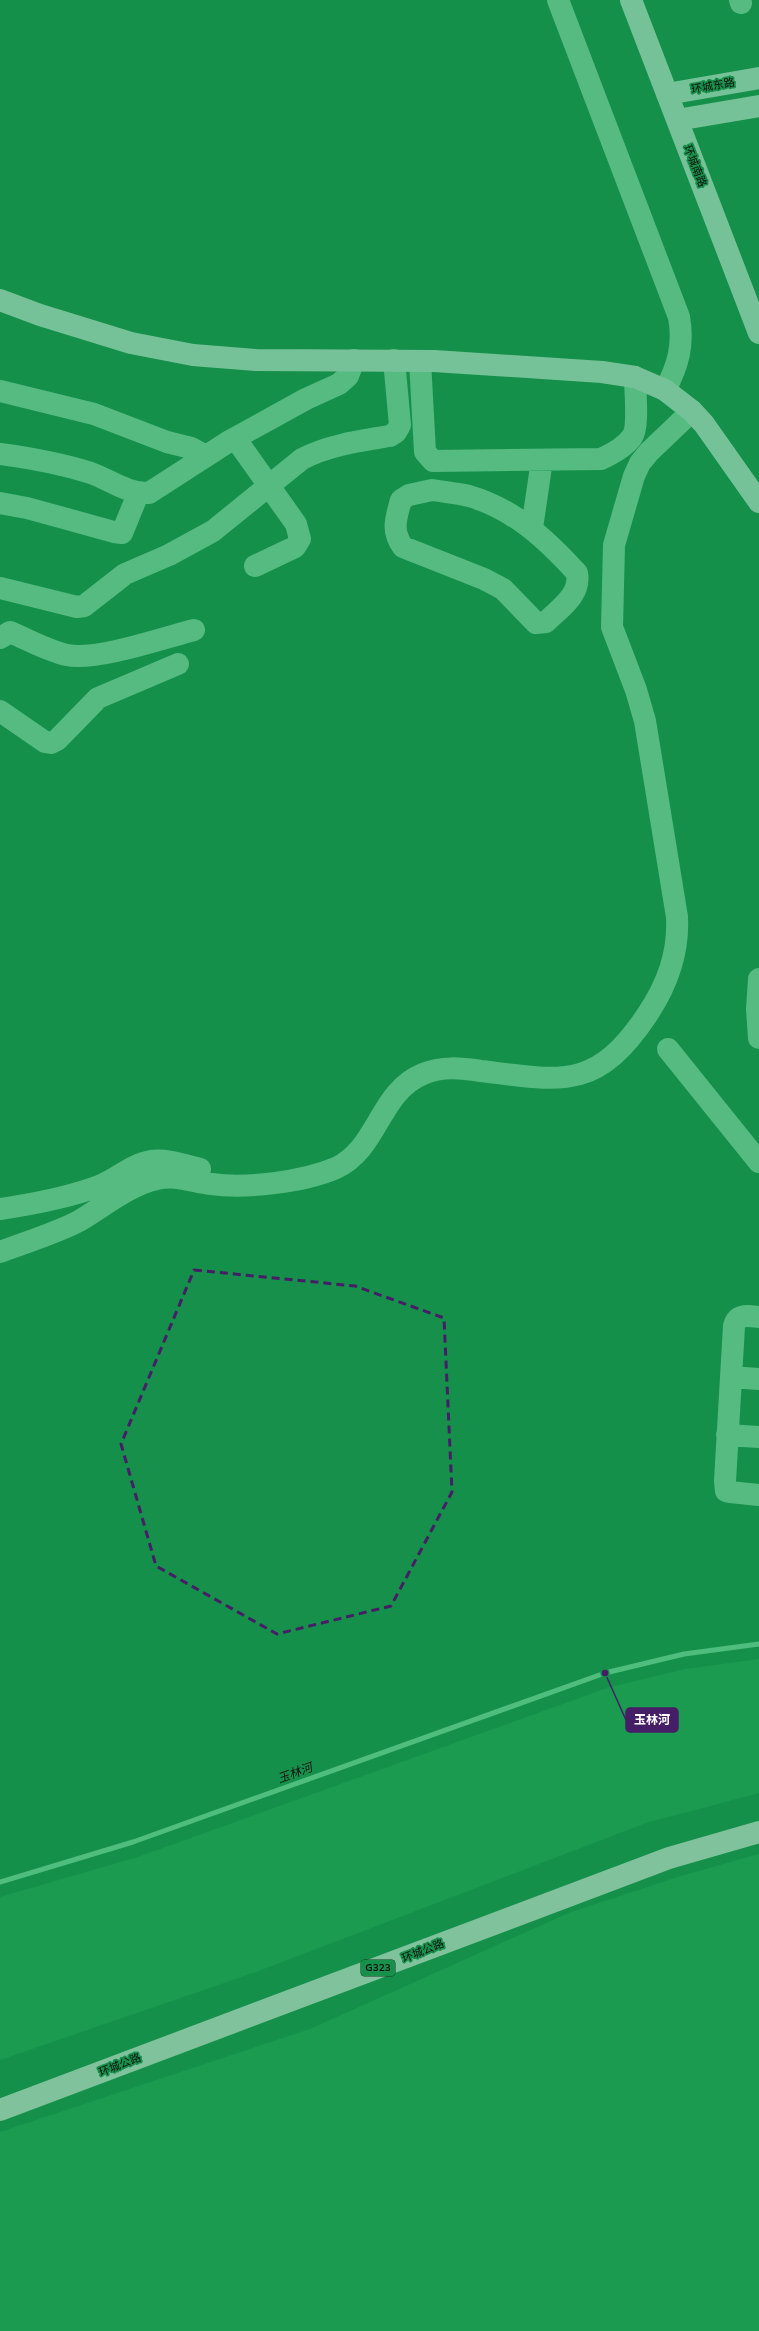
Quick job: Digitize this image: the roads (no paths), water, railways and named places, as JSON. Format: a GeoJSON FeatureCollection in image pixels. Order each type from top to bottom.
{"type":"FeatureCollection","features":[{"type":"Feature","properties":{"kind":"highway","name":"环城公路"},"geometry":{"type":"LineString","coordinates":[[0,2110],[669,1858],[759,1832]]}},
{"type":"Feature","properties":{"kind":"main road","name":"环城南路"},"geometry":{"type":"LineString","coordinates":[[631,0],[759,333]]}},
{"type":"Feature","properties":{"kind":"main road","name":"环城东路"},"geometry":{"type":"LineString","coordinates":[[667,94],[759,78]]}},
{"type":"Feature","properties":{"kind":"main road"},"geometry":{"type":"LineString","coordinates":[[677,120],[759,106]]}},
{"type":"Feature","properties":{"kind":"main road"},"geometry":{"type":"LineString","coordinates":[[0,300],[40,315],[131,343],[177,353],[224,358],[420,361],[602,372],[635,377],[665,390],[692,411],[704,424],[759,502]]}},
{"type":"Feature","properties":{"kind":"street"},"geometry":{"type":"LineString","coordinates":[[558,0],[679,317],[680,352],[674,372],[665,390]]}},
{"type":"Feature","properties":{"kind":"street"},"geometry":{"type":"LineString","coordinates":[[0,454],[36,460],[92,474],[138,494],[149,493],[235,438],[306,399],[339,384],[348,376],[354,360]]}},
{"type":"Feature","properties":{"kind":"street"},"geometry":{"type":"LineString","coordinates":[[0,588],[77,606],[84,606],[125,574],[140,565],[169,556],[213,531],[289,468],[316,452],[336,446],[390,436],[396,432],[400,425],[394,360]]}},
{"type":"Feature","properties":{"kind":"street"},"geometry":{"type":"LineString","coordinates":[[420,361],[425,452],[433,461],[432,490]]}},
{"type":"Feature","properties":{"kind":"street"},"geometry":{"type":"LineString","coordinates":[[433,461],[601,459],[617,451],[633,437],[635,426],[635,377]]}},
{"type":"Feature","properties":{"kind":"street"},"geometry":{"type":"LineString","coordinates":[[0,391],[94,414],[167,442],[191,448],[206,456]]}},
{"type":"Feature","properties":{"kind":"street"},"geometry":{"type":"LineString","coordinates":[[0,1252],[67,1227],[137,1186],[158,1178],[168,1177],[211,1184],[238,1185],[265,1183],[318,1174],[347,1162],[363,1147],[396,1092],[413,1079],[424,1073],[435,1070],[458,1068],[551,1079],[570,1078],[590,1071],[620,1049],[654,1004],[664,988],[676,954],[678,935],[677,917],[645,721],[636,690],[612,627],[613,560],[617,532],[634,476],[640,463],[649,452],[692,411]]}},
{"type":"Feature","properties":{"kind":"street"},"geometry":{"type":"LineString","coordinates":[[235,438],[296,524],[300,539],[295,547],[255,566]]}},
{"type":"Feature","properties":{"kind":"street"},"geometry":{"type":"LineString","coordinates":[[532,528],[542,460]]}},
{"type":"Feature","properties":{"kind":"street"},"geometry":{"type":"LineString","coordinates":[[432,490],[469,496],[508,514],[532,528],[577,573],[579,583],[574,595],[546,622],[536,623],[503,589],[484,579],[403,547],[397,538],[394,526],[400,500],[409,495],[432,490]]}},
{"type":"Feature","properties":{"kind":"street"},"geometry":{"type":"LineString","coordinates":[[0,503],[27,508],[122,533],[138,494]]}},
{"type":"Feature","properties":{"kind":"street"},"geometry":{"type":"LineString","coordinates":[[0,638],[10,632],[58,653],[82,656],[110,652],[194,630]]}},
{"type":"Feature","properties":{"kind":"street"},"geometry":{"type":"LineString","coordinates":[[0,711],[44,742],[51,743],[57,740],[98,698],[178,664]]}},
{"type":"Feature","properties":{"kind":"street"},"geometry":{"type":"LineString","coordinates":[[759,980],[756,1009],[759,1038]]}},
{"type":"Feature","properties":{"kind":"street"},"geometry":{"type":"LineString","coordinates":[[668,1049],[759,1162]]}},
{"type":"Feature","properties":{"kind":"street"},"geometry":{"type":"LineString","coordinates":[[0,1209],[70,1195],[103,1184],[134,1166],[150,1161],[167,1161],[227,1175],[238,1185]]}},
{"type":"Feature","properties":{"kind":"street"},"geometry":{"type":"LineString","coordinates":[[759,1317],[741,1316],[735,1322],[725,1481],[726,1491],[759,1495]]}},
{"type":"Feature","properties":{"kind":"street"},"geometry":{"type":"LineString","coordinates":[[731,1377],[759,1379]]}},
{"type":"Feature","properties":{"kind":"street"},"geometry":{"type":"LineString","coordinates":[[727,1435],[759,1437]]}},
{"type":"Feature","properties":{"kind":"waterway","name":"玉林河"},"geometry":{"type":"LineString","coordinates":[[0,1882],[133,1842],[605,1673],[684,1654],[759,1644]]}},
{"type":"Feature","properties":{"kind":"place","name":"玉林河"},"geometry":{"type":"Point","coordinates":[605,1673]}}]}
